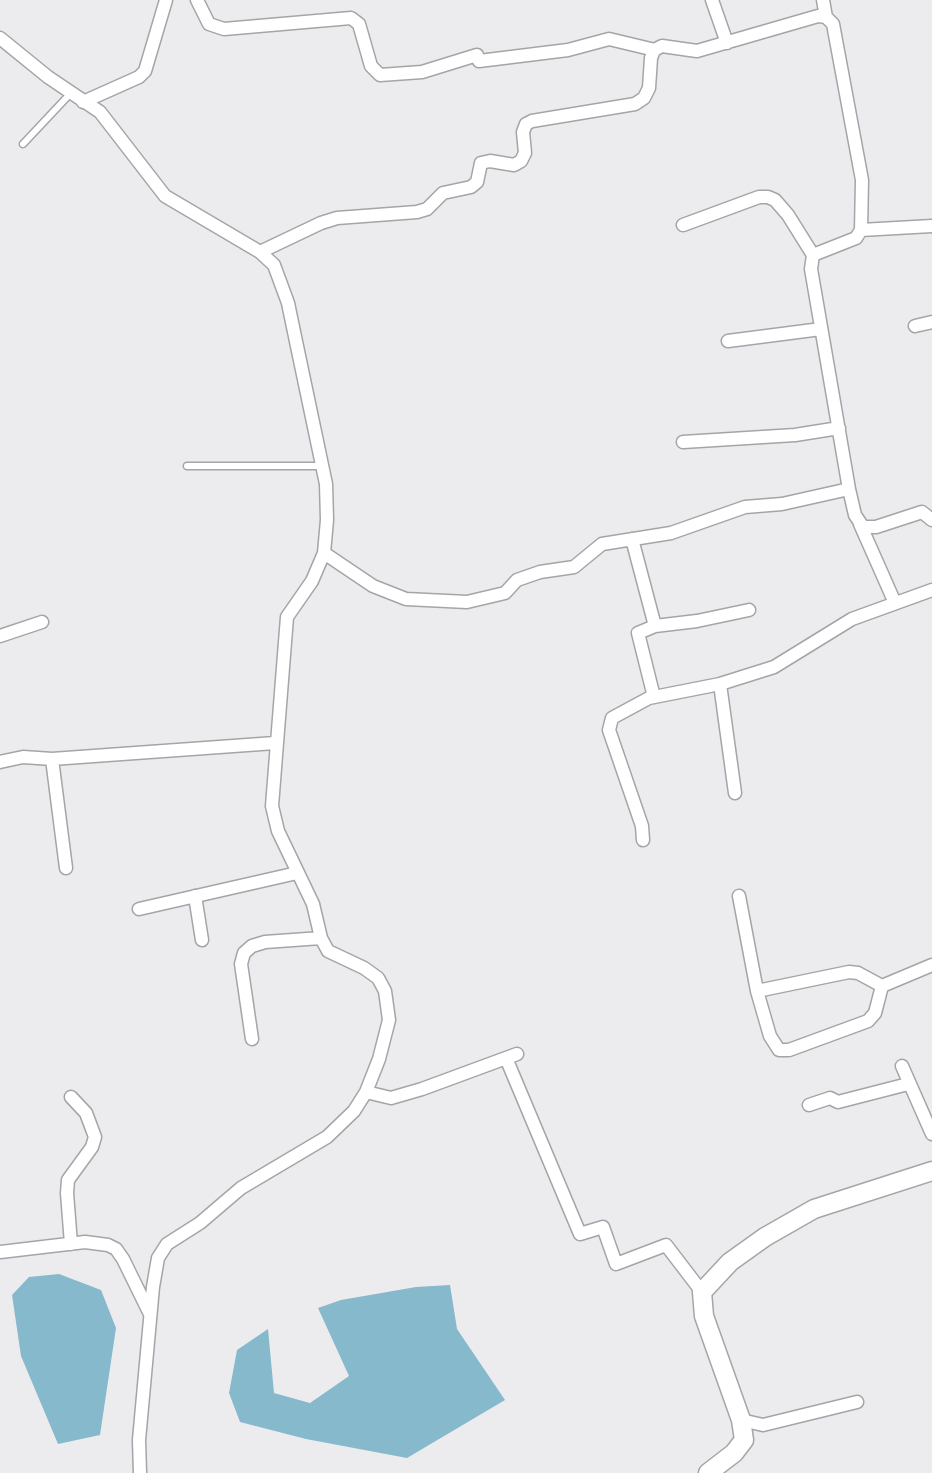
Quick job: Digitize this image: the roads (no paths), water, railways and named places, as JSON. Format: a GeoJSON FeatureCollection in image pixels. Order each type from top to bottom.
{"type":"FeatureCollection","features":[{"type":"Feature","properties":{"kind":"main road"},"geometry":{"type":"LineString","coordinates":[[708,1473],[734,1453],[744,1440],[741,1420],[704,1316],[702,1292],[730,1262],[765,1237],[814,1209],[932,1171]]}},
{"type":"Feature","properties":{"kind":"street"},"geometry":{"type":"LineString","coordinates":[[83,102],[139,77],[145,71],[166,0]]}},
{"type":"Feature","properties":{"kind":"street"},"geometry":{"type":"LineString","coordinates":[[197,0],[209,24],[224,29],[351,18],[359,24],[371,66],[380,75],[422,72],[478,58],[568,50],[609,39],[655,50]]}},
{"type":"Feature","properties":{"kind":"street"},"geometry":{"type":"LineString","coordinates":[[712,0],[727,43]]}},
{"type":"Feature","properties":{"kind":"street"},"geometry":{"type":"LineString","coordinates":[[813,255],[856,238],[861,230],[862,180],[856,138],[833,24],[826,17],[823,0]]}},
{"type":"Feature","properties":{"kind":"street"},"geometry":{"type":"LineString","coordinates":[[260,252],[337,219],[417,212],[427,209],[443,193],[471,187],[477,182],[481,163],[514,165],[521,161],[525,153],[523,132],[526,124],[532,121],[635,104],[644,98],[649,88],[651,58],[655,50],[662,46],[696,51],[818,16],[826,17]]}},
{"type":"Feature","properties":{"kind":"street"},"geometry":{"type":"LineString","coordinates":[[0,38],[70,94],[100,112],[165,195],[260,252],[274,265],[288,303],[326,484],[327,520],[324,554],[312,581],[287,617],[275,743],[272,806],[278,831],[313,904],[321,938],[328,951],[364,968],[378,978],[385,991],[389,1020],[379,1059],[366,1092],[354,1111],[327,1137],[241,1188],[200,1223],[167,1244],[158,1258],[150,1314],[139,1440],[140,1473]]}},
{"type":"Feature","properties":{"kind":"street"},"geometry":{"type":"LineString","coordinates":[[683,225],[759,197],[768,197],[775,200],[788,215],[813,255],[811,269],[849,489],[860,524],[895,603]]}},
{"type":"Feature","properties":{"kind":"street"},"geometry":{"type":"LineString","coordinates":[[861,230],[932,226]]}},
{"type":"Feature","properties":{"kind":"street"},"geometry":{"type":"LineString","coordinates":[[915,326],[932,322]]}},
{"type":"Feature","properties":{"kind":"street"},"geometry":{"type":"LineString","coordinates":[[728,341],[821,329]]}},
{"type":"Feature","properties":{"kind":"street"},"geometry":{"type":"LineString","coordinates":[[683,442],[795,435],[839,428]]}},
{"type":"Feature","properties":{"kind":"street"},"geometry":{"type":"LineString","coordinates":[[324,554],[374,586],[406,599],[467,602],[506,593],[517,580],[540,572],[574,567],[602,544],[681,530],[745,507],[782,504],[849,489]]}},
{"type":"Feature","properties":{"kind":"street"},"geometry":{"type":"LineString","coordinates":[[860,524],[867,528],[876,527],[922,512],[932,520]]}},
{"type":"Feature","properties":{"kind":"street"},"geometry":{"type":"LineString","coordinates":[[632,539],[655,626]]}},
{"type":"Feature","properties":{"kind":"street"},"geometry":{"type":"LineString","coordinates":[[643,840],[642,826],[609,725],[612,718],[654,697],[720,684],[774,667],[852,619],[932,590]]}},
{"type":"Feature","properties":{"kind":"street"},"geometry":{"type":"LineString","coordinates":[[654,697],[638,633],[655,626],[698,621],[749,610]]}},
{"type":"Feature","properties":{"kind":"street"},"geometry":{"type":"LineString","coordinates":[[0,636],[42,622]]}},
{"type":"Feature","properties":{"kind":"street"},"geometry":{"type":"LineString","coordinates":[[720,684],[735,793]]}},
{"type":"Feature","properties":{"kind":"street"},"geometry":{"type":"LineString","coordinates":[[0,762],[23,757],[52,759],[275,743]]}},
{"type":"Feature","properties":{"kind":"street"},"geometry":{"type":"LineString","coordinates":[[52,759],[66,868]]}},
{"type":"Feature","properties":{"kind":"street"},"geometry":{"type":"LineString","coordinates":[[140,909],[297,873]]}},
{"type":"Feature","properties":{"kind":"street"},"geometry":{"type":"LineString","coordinates":[[195,896],[202,940]]}},
{"type":"Feature","properties":{"kind":"street"},"geometry":{"type":"LineString","coordinates":[[739,896],[758,991],[775,1047],[783,1051],[868,1021],[875,1013],[882,986]]}},
{"type":"Feature","properties":{"kind":"street"},"geometry":{"type":"LineString","coordinates":[[252,1039],[241,964],[244,953],[252,946],[265,942],[321,938]]}},
{"type":"Feature","properties":{"kind":"street"},"geometry":{"type":"LineString","coordinates":[[882,986],[932,965]]}},
{"type":"Feature","properties":{"kind":"street"},"geometry":{"type":"LineString","coordinates":[[758,991],[849,972],[858,973],[882,986]]}},
{"type":"Feature","properties":{"kind":"street"},"geometry":{"type":"LineString","coordinates":[[366,1092],[391,1098],[512,1056],[580,1234],[603,1227],[616,1264],[666,1245],[702,1292]]}},
{"type":"Feature","properties":{"kind":"street"},"geometry":{"type":"LineString","coordinates":[[902,1066],[932,1134]]}},
{"type":"Feature","properties":{"kind":"street"},"geometry":{"type":"LineString","coordinates":[[809,1105],[830,1098],[838,1102],[908,1084]]}},
{"type":"Feature","properties":{"kind":"street"},"geometry":{"type":"LineString","coordinates":[[71,1097],[86,1113],[94,1137],[92,1147],[68,1180],[71,1244]]}},
{"type":"Feature","properties":{"kind":"street"},"geometry":{"type":"LineString","coordinates":[[0,1252],[85,1242],[116,1249],[150,1314]]}},
{"type":"Feature","properties":{"kind":"street"},"geometry":{"type":"LineString","coordinates":[[741,1420],[763,1425],[857,1402]]}},
{"type":"Feature","properties":{"kind":"lane"},"geometry":{"type":"LineString","coordinates":[[23,144],[70,94]]}},
{"type":"Feature","properties":{"kind":"lane"},"geometry":{"type":"LineString","coordinates":[[187,466],[322,466]]}},
{"type":"Feature","properties":{"kind":"water"},"geometry":{"type":"Polygon","coordinates":[[[59,1274],[101,1290],[116,1328],[100,1435],[58,1444],[21,1356],[12,1295],[29,1277],[59,1274]]]}},
{"type":"Feature","properties":{"kind":"water"},"geometry":{"type":"Polygon","coordinates":[[[450,1285],[457,1329],[505,1400],[407,1458],[306,1439],[240,1422],[229,1393],[237,1350],[268,1329],[274,1393],[310,1403],[349,1376],[318,1308],[341,1300],[416,1287],[450,1285]]]}}]}
